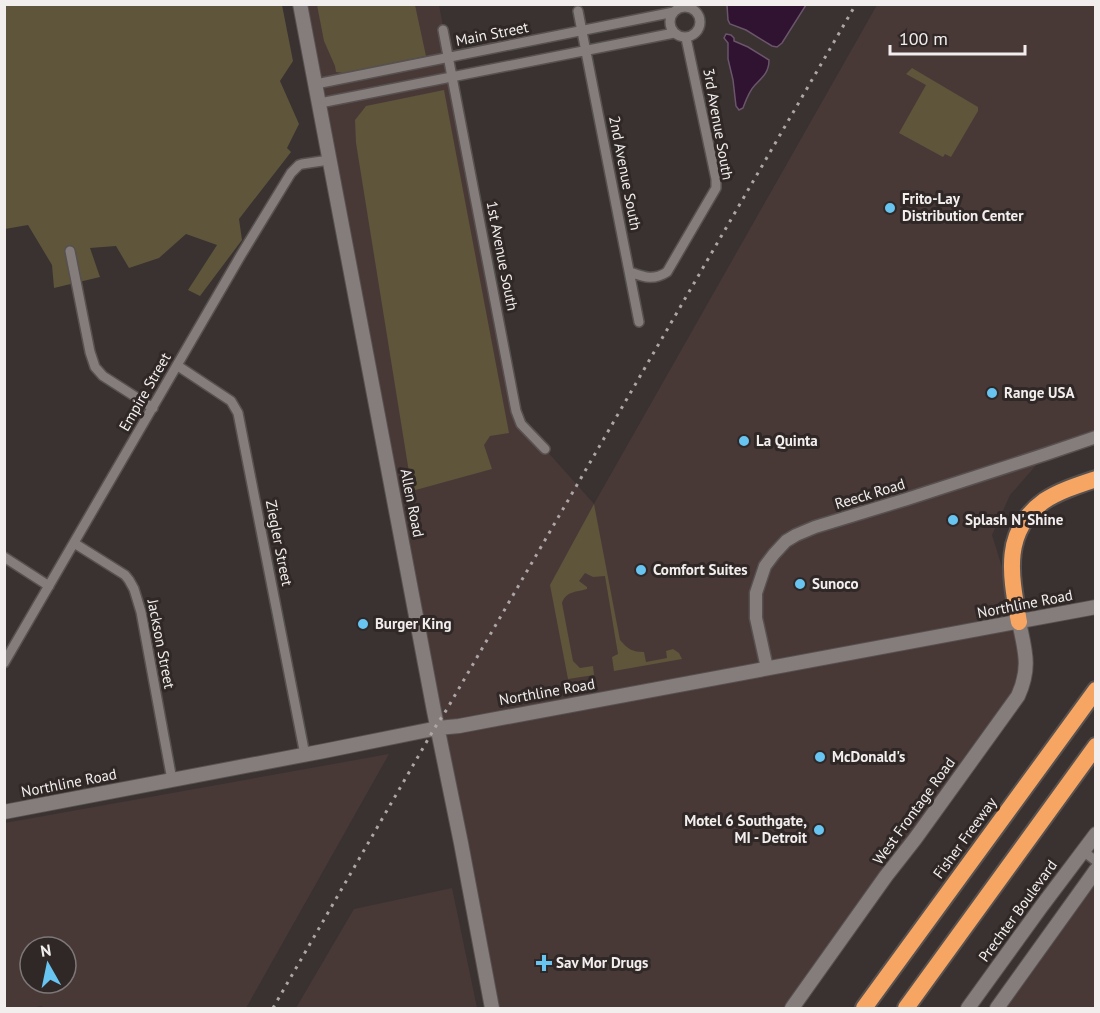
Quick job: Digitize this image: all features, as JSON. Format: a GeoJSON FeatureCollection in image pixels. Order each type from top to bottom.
{"type":"FeatureCollection","features":[{"type":"Feature","properties":{"kind":"highway"},"geometry":{"type":"LineString","coordinates":[[1019,622],[1011,569],[1014,544],[1019,531],[1026,518],[1045,500],[1095,479]]}},
{"type":"Feature","properties":{"kind":"highway","name":"Fisher Freeway"},"geometry":{"type":"LineString","coordinates":[[864,1008],[1095,690]]}},
{"type":"Feature","properties":{"kind":"highway"},"geometry":{"type":"LineString","coordinates":[[906,1008],[1095,746]]}},
{"type":"Feature","properties":{"kind":"main road","name":"Allen Road"},"geometry":{"type":"LineString","coordinates":[[300,4],[492,1008]]}},
{"type":"Feature","properties":{"kind":"main road","name":"Northline Road"},"geometry":{"type":"LineString","coordinates":[[4,812],[438,728],[459,726],[1095,607]]}},
{"type":"Feature","properties":{"kind":"main road","name":"West Frontage Road"},"geometry":{"type":"LineString","coordinates":[[792,1008],[886,876],[1014,704],[1024,680],[1027,663],[1019,622]]}},
{"type":"Feature","properties":{"kind":"main road","name":"Prechter Boulevard"},"geometry":{"type":"LineString","coordinates":[[968,1008],[1095,834]]}},
{"type":"Feature","properties":{"kind":"main road"},"geometry":{"type":"LineString","coordinates":[[997,1008],[1095,870]]}},
{"type":"Feature","properties":{"kind":"main road"},"geometry":{"type":"LineString","coordinates":[[1026,966],[1028,951],[1054,915],[1055,908],[1052,906],[1041,907]]}},
{"type":"Feature","properties":{"kind":"main road"},"geometry":{"type":"LineString","coordinates":[[979,994],[980,1005],[984,1008]]}},
{"type":"Feature","properties":{"kind":"street","name":"Main Street"},"geometry":{"type":"LineString","coordinates":[[316,84],[582,31],[678,8]]}},
{"type":"Feature","properties":{"kind":"street"},"geometry":{"type":"LineString","coordinates":[[678,8],[692,8],[700,21],[696,33],[686,38],[674,33],[670,25],[670,20],[678,8]]}},
{"type":"Feature","properties":{"kind":"street","name":"2nd Avenue South"},"geometry":{"type":"LineString","coordinates":[[578,11],[639,322]]}},
{"type":"Feature","properties":{"kind":"street","name":"1st Avenue South"},"geometry":{"type":"LineString","coordinates":[[443,30],[516,411],[521,424],[545,449]]}},
{"type":"Feature","properties":{"kind":"street"},"geometry":{"type":"LineString","coordinates":[[320,103],[674,33]]}},
{"type":"Feature","properties":{"kind":"street","name":"3rd Avenue South"},"geometry":{"type":"LineString","coordinates":[[630,272],[644,277],[658,277],[667,272],[716,188],[686,38]]}},
{"type":"Feature","properties":{"kind":"street"},"geometry":{"type":"LineString","coordinates":[[392,69],[394,88]]}},
{"type":"Feature","properties":{"kind":"street","name":"Empire Street"},"geometry":{"type":"LineString","coordinates":[[4,663],[291,173],[302,164],[329,160]]}},
{"type":"Feature","properties":{"kind":"street"},"geometry":{"type":"LineString","coordinates":[[70,251],[95,367],[103,376],[153,408]]}},
{"type":"Feature","properties":{"kind":"street","name":"Ziegler Street"},"geometry":{"type":"LineString","coordinates":[[177,366],[231,400],[238,413],[305,755]]}},
{"type":"Feature","properties":{"kind":"street","name":"Reeck Road"},"geometry":{"type":"LineString","coordinates":[[767,668],[756,618],[756,593],[765,566],[786,542],[815,527],[1036,458],[1095,436]]}},
{"type":"Feature","properties":{"kind":"street","name":"Jackson Street"},"geometry":{"type":"LineString","coordinates":[[74,543],[124,575],[134,589],[141,612],[172,780]]}},
{"type":"Feature","properties":{"kind":"street"},"geometry":{"type":"LineString","coordinates":[[4,557],[49,586]]}},
{"type":"Feature","properties":{"kind":"street"},"geometry":{"type":"LineString","coordinates":[[1083,851],[1095,861]]}},
{"type":"Feature","properties":{"kind":"shaded area"},"geometry":{"type":"Polygon","coordinates":[[[727,4],[806,5],[782,43],[777,47],[730,24],[727,4]]]}},
{"type":"Feature","properties":{"kind":"shaded area"},"geometry":{"type":"Polygon","coordinates":[[[5,5],[282,5],[293,61],[280,81],[299,124],[287,148],[291,152],[239,219],[242,240],[200,296],[188,290],[217,245],[186,234],[159,258],[129,268],[116,246],[90,248],[100,277],[54,288],[52,265],[28,225],[5,229],[5,5]]]}},
{"type":"Feature","properties":{"kind":"shaded area"},"geometry":{"type":"Polygon","coordinates":[[[300,5],[439,5],[516,411],[545,449],[594,504],[877,5],[1095,5],[1095,437],[1046,454],[1010,495],[992,535],[1019,622],[1024,680],[792,1008],[492,1008],[300,5]]]}},
{"type":"Feature","properties":{"kind":"shaded area"},"geometry":{"type":"Polygon","coordinates":[[[317,5],[415,5],[426,56],[343,73],[336,72],[324,41],[317,5]]]}},
{"type":"Feature","properties":{"kind":"shaded area"},"geometry":{"type":"Polygon","coordinates":[[[726,34],[731,35],[734,41],[769,60],[765,74],[751,90],[743,108],[739,110],[736,106],[728,59],[728,43],[724,38],[726,34]]]}},
{"type":"Feature","properties":{"kind":"shaded area"},"geometry":{"type":"Polygon","coordinates":[[[912,68],[978,107],[978,111],[951,157],[945,154],[943,157],[899,133],[926,85],[906,74],[912,68]]]}},
{"type":"Feature","properties":{"kind":"shaded area"},"geometry":{"type":"Polygon","coordinates":[[[444,90],[509,433],[490,436],[484,445],[492,469],[412,491],[356,143],[355,120],[366,106],[444,90]]]}},
{"type":"Feature","properties":{"kind":"shaded area"},"geometry":{"type":"Polygon","coordinates":[[[594,504],[620,640],[630,649],[644,652],[646,662],[667,658],[666,651],[673,649],[682,659],[614,671],[612,657],[618,654],[605,576],[593,577],[585,573],[579,581],[587,589],[569,594],[562,603],[573,661],[580,668],[593,666],[594,675],[568,679],[550,585],[594,504]]]}},
{"type":"Feature","properties":{"kind":"shaded area"},"geometry":{"type":"Polygon","coordinates":[[[389,754],[246,1008],[43,1008],[42,1006],[5,1008],[5,823],[389,754]]]}},
{"type":"Feature","properties":{"kind":"shaded area"},"geometry":{"type":"Polygon","coordinates":[[[1095,870],[1095,1008],[997,1008],[1095,870]]]}},
{"type":"Feature","properties":{"kind":"shaded area"},"geometry":{"type":"Polygon","coordinates":[[[452,888],[477,1008],[296,1008],[354,909],[452,888]]]}},
{"type":"Feature","properties":{"kind":"railway"},"geometry":{"type":"LineString","coordinates":[[273,1008],[856,4]]}},
{"type":"Feature","properties":{"kind":"place","name":"Frito-Lay Distribution Center"},"geometry":{"type":"Point","coordinates":[890,208]}},
{"type":"Feature","properties":{"kind":"place","name":"Range USA"},"geometry":{"type":"Point","coordinates":[992,393]}},
{"type":"Feature","properties":{"kind":"place","name":"La Quinta"},"geometry":{"type":"Point","coordinates":[744,441]}},
{"type":"Feature","properties":{"kind":"place","name":"Splash N' Shine"},"geometry":{"type":"Point","coordinates":[953,520]}},
{"type":"Feature","properties":{"kind":"place","name":"Comfort Suites"},"geometry":{"type":"Point","coordinates":[641,570]}},
{"type":"Feature","properties":{"kind":"place","name":"Sunoco"},"geometry":{"type":"Point","coordinates":[800,584]}},
{"type":"Feature","properties":{"kind":"place","name":"Burger King"},"geometry":{"type":"Point","coordinates":[363,624]}},
{"type":"Feature","properties":{"kind":"place","name":"McDonald's"},"geometry":{"type":"Point","coordinates":[820,757]}},
{"type":"Feature","properties":{"kind":"place","name":"Motel 6 Southgate, MI - Detroit"},"geometry":{"type":"Point","coordinates":[819,830]}},
{"type":"Feature","properties":{"kind":"place","name":"Sav Mor Drugs"},"geometry":{"type":"Point","coordinates":[544,963]}}]}
